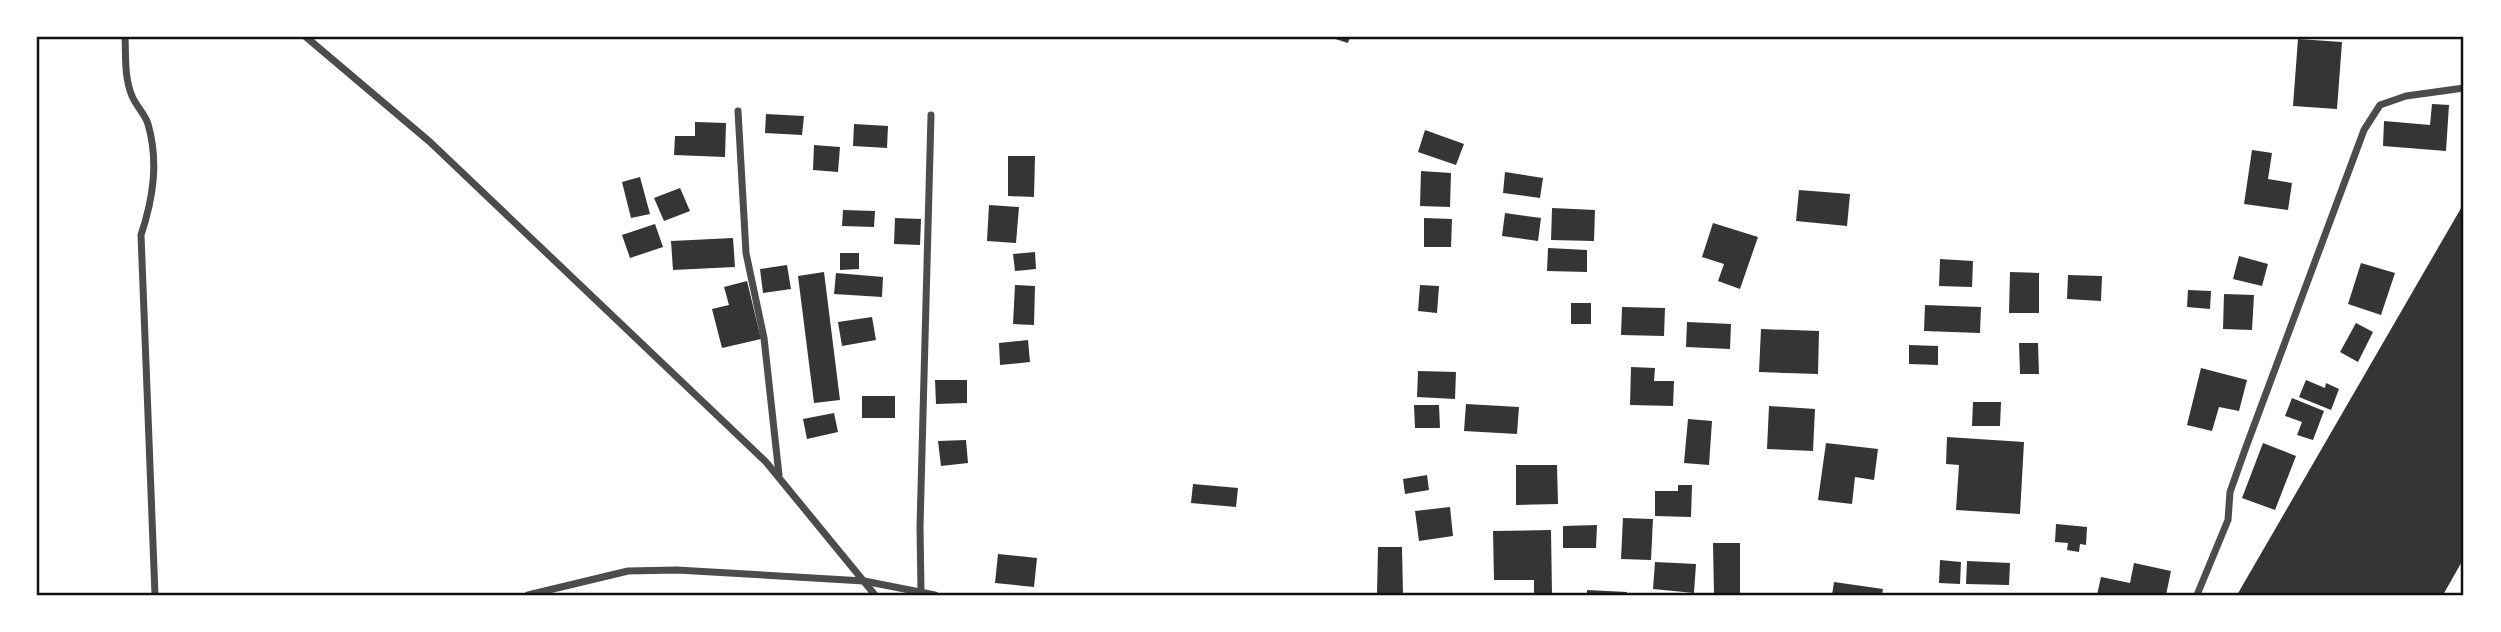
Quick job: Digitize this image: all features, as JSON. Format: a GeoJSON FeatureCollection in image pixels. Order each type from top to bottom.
{"type":"FeatureCollection","features":[{"type":"Feature","properties":{"kind":"street"},"geometry":{"type":"LineString","coordinates":[[125,37],[126,69],[131,95],[147,122],[155,171],[152,204],[141,236],[141,247],[155,595]]}},
{"type":"Feature","properties":{"kind":"street"},"geometry":{"type":"LineString","coordinates":[[306,37],[430,142],[779,476],[876,595]]}},
{"type":"Feature","properties":{"kind":"street"},"geometry":{"type":"LineString","coordinates":[[2197,595],[2228,520],[2230,492],[2246,447],[2364,130],[2380,105],[2406,96],[2464,88]]}},
{"type":"Feature","properties":{"kind":"street"},"geometry":{"type":"LineString","coordinates":[[738,111],[746,253],[764,338],[779,476]]}},
{"type":"Feature","properties":{"kind":"street"},"geometry":{"type":"LineString","coordinates":[[921,591],[920,500],[931,116]]}},
{"type":"Feature","properties":{"kind":"street"},"geometry":{"type":"LineString","coordinates":[[528,595],[628,571],[677,570],[864,581],[935,595]]}},
{"type":"Feature","properties":{"kind":"building"},"geometry":{"type":"Polygon","coordinates":[[[1329,37],[1350,37],[1348,43],[1329,37]]]}},
{"type":"Feature","properties":{"kind":"building"},"geometry":{"type":"Polygon","coordinates":[[[2298,39],[2342,42],[2337,109],[2293,106],[2298,39]]]}},
{"type":"Feature","properties":{"kind":"building"},"geometry":{"type":"Polygon","coordinates":[[[2432,104],[2449,105],[2446,151],[2383,146],[2384,121],[2430,125],[2432,104]]]}},
{"type":"Feature","properties":{"kind":"building"},"geometry":{"type":"Polygon","coordinates":[[[766,114],[804,116],[802,135],[765,133],[766,114]]]}},
{"type":"Feature","properties":{"kind":"building"},"geometry":{"type":"Polygon","coordinates":[[[695,122],[726,123],[725,157],[674,155],[675,136],[695,136],[695,122]]]}},
{"type":"Feature","properties":{"kind":"building"},"geometry":{"type":"Polygon","coordinates":[[[854,124],[888,126],[887,148],[853,146],[854,124]]]}},
{"type":"Feature","properties":{"kind":"building"},"geometry":{"type":"Polygon","coordinates":[[[1425,130],[1464,144],[1456,165],[1418,152],[1425,130]]]}},
{"type":"Feature","properties":{"kind":"building"},"geometry":{"type":"Polygon","coordinates":[[[814,145],[840,147],[838,172],[813,170],[814,145]]]}},
{"type":"Feature","properties":{"kind":"building"},"geometry":{"type":"Polygon","coordinates":[[[2252,150],[2272,153],[2268,179],[2292,183],[2288,210],[2244,204],[2252,150]]]}},
{"type":"Feature","properties":{"kind":"building"},"geometry":{"type":"Polygon","coordinates":[[[1008,156],[1035,156],[1034,197],[1008,196],[1008,156]]]}},
{"type":"Feature","properties":{"kind":"building"},"geometry":{"type":"Polygon","coordinates":[[[1421,171],[1451,173],[1450,207],[1420,206],[1421,171]]]}},
{"type":"Feature","properties":{"kind":"building"},"geometry":{"type":"Polygon","coordinates":[[[1505,172],[1543,178],[1540,198],[1503,193],[1505,172]]]}},
{"type":"Feature","properties":{"kind":"building"},"geometry":{"type":"Polygon","coordinates":[[[640,177],[650,214],[631,218],[622,182],[640,177]]]}},
{"type":"Feature","properties":{"kind":"building"},"geometry":{"type":"Polygon","coordinates":[[[680,188],[690,211],[664,221],[654,198],[680,188]]]}},
{"type":"Feature","properties":{"kind":"building"},"geometry":{"type":"Polygon","coordinates":[[[1799,190],[1850,194],[1847,226],[1796,221],[1799,190]]]}},
{"type":"Feature","properties":{"kind":"building"},"geometry":{"type":"Polygon","coordinates":[[[2464,203],[2464,558],[2443,595],[2237,595],[2464,203]]]}},
{"type":"Feature","properties":{"kind":"building"},"geometry":{"type":"Polygon","coordinates":[[[989,205],[1019,207],[1016,243],[987,241],[989,205]]]}},
{"type":"Feature","properties":{"kind":"building"},"geometry":{"type":"Polygon","coordinates":[[[1552,208],[1595,210],[1594,241],[1551,240],[1552,208]]]}},
{"type":"Feature","properties":{"kind":"building"},"geometry":{"type":"Polygon","coordinates":[[[843,210],[875,211],[874,227],[842,226],[843,210]]]}},
{"type":"Feature","properties":{"kind":"building"},"geometry":{"type":"Polygon","coordinates":[[[1505,213],[1541,218],[1538,241],[1502,236],[1505,213]]]}},
{"type":"Feature","properties":{"kind":"building"},"geometry":{"type":"Polygon","coordinates":[[[895,218],[921,219],[920,245],[894,244],[895,218]]]}},
{"type":"Feature","properties":{"kind":"building"},"geometry":{"type":"Polygon","coordinates":[[[1424,218],[1452,219],[1451,247],[1424,247],[1424,218]]]}},
{"type":"Feature","properties":{"kind":"building"},"geometry":{"type":"Polygon","coordinates":[[[1713,223],[1758,237],[1740,289],[1718,281],[1724,264],[1702,257],[1713,223]]]}},
{"type":"Feature","properties":{"kind":"building"},"geometry":{"type":"Polygon","coordinates":[[[655,224],[663,247],[630,258],[622,235],[655,224]]]}},
{"type":"Feature","properties":{"kind":"building"},"geometry":{"type":"Polygon","coordinates":[[[733,238],[735,267],[673,270],[671,241],[733,238]]]}},
{"type":"Feature","properties":{"kind":"building"},"geometry":{"type":"Polygon","coordinates":[[[1548,248],[1587,250],[1587,272],[1547,271],[1548,248]]]}},
{"type":"Feature","properties":{"kind":"building"},"geometry":{"type":"Polygon","coordinates":[[[1035,252],[1036,269],[1015,271],[1013,254],[1035,252]]]}},
{"type":"Feature","properties":{"kind":"building"},"geometry":{"type":"Polygon","coordinates":[[[840,253],[859,253],[859,269],[840,270],[840,253]]]}},
{"type":"Feature","properties":{"kind":"building"},"geometry":{"type":"Polygon","coordinates":[[[2239,256],[2268,264],[2262,286],[2233,279],[2239,256]]]}},
{"type":"Feature","properties":{"kind":"building"},"geometry":{"type":"Polygon","coordinates":[[[1940,259],[1973,261],[1972,287],[1939,286],[1940,259]]]}},
{"type":"Feature","properties":{"kind":"building"},"geometry":{"type":"Polygon","coordinates":[[[2361,263],[2395,273],[2381,315],[2348,304],[2361,263]]]}},
{"type":"Feature","properties":{"kind":"building"},"geometry":{"type":"Polygon","coordinates":[[[787,265],[791,289],[763,293],[760,269],[787,265]]]}},
{"type":"Feature","properties":{"kind":"building"},"geometry":{"type":"Polygon","coordinates":[[[824,272],[840,400],[814,403],[798,276],[824,272]]]}},
{"type":"Feature","properties":{"kind":"building"},"geometry":{"type":"Polygon","coordinates":[[[2010,272],[2039,273],[2039,313],[2009,313],[2010,272]]]}},
{"type":"Feature","properties":{"kind":"building"},"geometry":{"type":"Polygon","coordinates":[[[836,273],[883,277],[882,297],[834,294],[836,273]]]}},
{"type":"Feature","properties":{"kind":"building"},"geometry":{"type":"Polygon","coordinates":[[[2068,275],[2102,276],[2101,301],[2067,299],[2068,275]]]}},
{"type":"Feature","properties":{"kind":"building"},"geometry":{"type":"Polygon","coordinates":[[[747,281],[761,339],[722,348],[712,309],[729,305],[724,287],[747,281]]]}},
{"type":"Feature","properties":{"kind":"building"},"geometry":{"type":"Polygon","coordinates":[[[1015,285],[1035,286],[1034,325],[1013,324],[1015,285]]]}},
{"type":"Feature","properties":{"kind":"building"},"geometry":{"type":"Polygon","coordinates":[[[1420,285],[1439,286],[1437,313],[1418,311],[1420,285]]]}},
{"type":"Feature","properties":{"kind":"building"},"geometry":{"type":"Polygon","coordinates":[[[2188,290],[2211,291],[2210,309],[2187,307],[2188,290]]]}},
{"type":"Feature","properties":{"kind":"building"},"geometry":{"type":"Polygon","coordinates":[[[2224,294],[2254,295],[2252,330],[2223,329],[2224,294]]]}},
{"type":"Feature","properties":{"kind":"building"},"geometry":{"type":"Polygon","coordinates":[[[1571,303],[1591,303],[1591,324],[1571,324],[1571,303]]]}},
{"type":"Feature","properties":{"kind":"building"},"geometry":{"type":"Polygon","coordinates":[[[1925,305],[1981,307],[1980,333],[1924,331],[1925,305]]]}},
{"type":"Feature","properties":{"kind":"building"},"geometry":{"type":"Polygon","coordinates":[[[1622,307],[1665,308],[1664,336],[1621,335],[1622,307]]]}},
{"type":"Feature","properties":{"kind":"building"},"geometry":{"type":"Polygon","coordinates":[[[872,317],[876,340],[842,346],[838,322],[872,317]]]}},
{"type":"Feature","properties":{"kind":"building"},"geometry":{"type":"Polygon","coordinates":[[[1687,322],[1731,324],[1730,349],[1686,347],[1687,322]]]}},
{"type":"Feature","properties":{"kind":"building"},"geometry":{"type":"Polygon","coordinates":[[[2356,323],[2373,332],[2358,362],[2340,352],[2356,323]]]}},
{"type":"Feature","properties":{"kind":"building"},"geometry":{"type":"Polygon","coordinates":[[[1761,329],[1819,331],[1818,374],[1759,372],[1761,329]]]}},
{"type":"Feature","properties":{"kind":"building"},"geometry":{"type":"Polygon","coordinates":[[[1028,340],[1030,362],[1000,365],[999,343],[1028,340]]]}},
{"type":"Feature","properties":{"kind":"building"},"geometry":{"type":"Polygon","coordinates":[[[2019,343],[2038,343],[2039,374],[2020,374],[2019,343]]]}},
{"type":"Feature","properties":{"kind":"building"},"geometry":{"type":"Polygon","coordinates":[[[1909,345],[1938,346],[1938,365],[1909,364],[1909,345]]]}},
{"type":"Feature","properties":{"kind":"building"},"geometry":{"type":"Polygon","coordinates":[[[1631,367],[1655,368],[1654,381],[1674,381],[1673,406],[1630,405],[1631,367]]]}},
{"type":"Feature","properties":{"kind":"building"},"geometry":{"type":"Polygon","coordinates":[[[2201,368],[2247,380],[2239,411],[2219,407],[2212,431],[2187,425],[2201,368]]]}},
{"type":"Feature","properties":{"kind":"building"},"geometry":{"type":"Polygon","coordinates":[[[1418,371],[1456,372],[1455,399],[1417,397],[1418,371]]]}},
{"type":"Feature","properties":{"kind":"building"},"geometry":{"type":"Polygon","coordinates":[[[935,380],[967,380],[967,403],[936,404],[935,380]]]}},
{"type":"Feature","properties":{"kind":"building"},"geometry":{"type":"Polygon","coordinates":[[[2306,380],[2325,388],[2326,383],[2339,389],[2331,410],[2299,397],[2306,380]]]}},
{"type":"Feature","properties":{"kind":"building"},"geometry":{"type":"Polygon","coordinates":[[[862,396],[895,396],[895,418],[862,418],[862,396]]]}},
{"type":"Feature","properties":{"kind":"building"},"geometry":{"type":"Polygon","coordinates":[[[2292,398],[2324,411],[2313,440],[2297,435],[2302,422],[2285,416],[2292,398]]]}},
{"type":"Feature","properties":{"kind":"building"},"geometry":{"type":"Polygon","coordinates":[[[1973,402],[2001,402],[2000,426],[1972,426],[1973,402]]]}},
{"type":"Feature","properties":{"kind":"building"},"geometry":{"type":"Polygon","coordinates":[[[1466,404],[1519,407],[1517,434],[1464,431],[1466,404]]]}},
{"type":"Feature","properties":{"kind":"building"},"geometry":{"type":"Polygon","coordinates":[[[1414,405],[1439,405],[1440,428],[1415,428],[1414,405]]]}},
{"type":"Feature","properties":{"kind":"building"},"geometry":{"type":"Polygon","coordinates":[[[1769,406],[1815,409],[1813,451],[1767,449],[1769,406]]]}},
{"type":"Feature","properties":{"kind":"building"},"geometry":{"type":"Polygon","coordinates":[[[834,413],[838,432],[807,439],[803,419],[834,413]]]}},
{"type":"Feature","properties":{"kind":"building"},"geometry":{"type":"Polygon","coordinates":[[[1688,419],[1712,421],[1709,465],[1684,463],[1688,419]]]}},
{"type":"Feature","properties":{"kind":"building"},"geometry":{"type":"Polygon","coordinates":[[[1947,437],[2024,442],[2020,514],[1956,510],[1959,465],[1946,464],[1947,437]]]}},
{"type":"Feature","properties":{"kind":"building"},"geometry":{"type":"Polygon","coordinates":[[[966,440],[968,463],[941,466],[938,441],[966,440]]]}},
{"type":"Feature","properties":{"kind":"building"},"geometry":{"type":"Polygon","coordinates":[[[1826,443],[1878,449],[1874,480],[1855,477],[1852,504],[1818,500],[1826,443]]]}},
{"type":"Feature","properties":{"kind":"building"},"geometry":{"type":"Polygon","coordinates":[[[2263,443],[2296,456],[2275,510],[2242,498],[2263,443]]]}},
{"type":"Feature","properties":{"kind":"building"},"geometry":{"type":"Polygon","coordinates":[[[1516,465],[1557,465],[1558,504],[1516,505],[1516,465]]]}},
{"type":"Feature","properties":{"kind":"building"},"geometry":{"type":"Polygon","coordinates":[[[1427,475],[1429,490],[1405,494],[1403,479],[1427,475]]]}},
{"type":"Feature","properties":{"kind":"building"},"geometry":{"type":"Polygon","coordinates":[[[1193,484],[1238,488],[1236,507],[1191,503],[1193,484]]]}},
{"type":"Feature","properties":{"kind":"building"},"geometry":{"type":"Polygon","coordinates":[[[1678,485],[1692,485],[1691,517],[1655,516],[1655,491],[1678,491],[1678,485]]]}},
{"type":"Feature","properties":{"kind":"building"},"geometry":{"type":"Polygon","coordinates":[[[1450,507],[1453,536],[1419,541],[1415,511],[1450,507]]]}},
{"type":"Feature","properties":{"kind":"building"},"geometry":{"type":"Polygon","coordinates":[[[1623,518],[1653,519],[1651,560],[1621,559],[1623,518]]]}},
{"type":"Feature","properties":{"kind":"building"},"geometry":{"type":"Polygon","coordinates":[[[2056,524],[2087,527],[2086,545],[2080,544],[2079,552],[2067,550],[2068,543],[2055,542],[2056,524]]]}},
{"type":"Feature","properties":{"kind":"building"},"geometry":{"type":"Polygon","coordinates":[[[1597,525],[1596,548],[1563,548],[1563,526],[1597,525]]]}},
{"type":"Feature","properties":{"kind":"building"},"geometry":{"type":"Polygon","coordinates":[[[1551,530],[1552,595],[1534,595],[1534,580],[1494,580],[1493,531],[1551,530]]]}},
{"type":"Feature","properties":{"kind":"building"},"geometry":{"type":"Polygon","coordinates":[[[1713,543],[1740,543],[1740,595],[1714,595],[1713,543]]]}},
{"type":"Feature","properties":{"kind":"building"},"geometry":{"type":"Polygon","coordinates":[[[1378,547],[1402,547],[1403,595],[1377,595],[1378,547]]]}},
{"type":"Feature","properties":{"kind":"building"},"geometry":{"type":"Polygon","coordinates":[[[998,554],[1037,558],[1034,587],[995,583],[998,554]]]}},
{"type":"Feature","properties":{"kind":"building"},"geometry":{"type":"Polygon","coordinates":[[[1940,560],[1961,562],[1960,584],[1939,583],[1940,560]]]}},
{"type":"Feature","properties":{"kind":"building"},"geometry":{"type":"Polygon","coordinates":[[[1967,561],[2010,563],[2009,585],[1966,584],[1967,561]]]}},
{"type":"Feature","properties":{"kind":"building"},"geometry":{"type":"Polygon","coordinates":[[[1655,562],[1696,564],[1694,593],[1653,589],[1655,562]]]}},
{"type":"Feature","properties":{"kind":"building"},"geometry":{"type":"Polygon","coordinates":[[[2134,563],[2171,571],[2166,595],[2097,595],[2101,577],[2130,583],[2134,563]]]}},
{"type":"Feature","properties":{"kind":"building"},"geometry":{"type":"Polygon","coordinates":[[[1834,582],[1883,589],[1882,595],[1832,595],[1834,582]]]}},
{"type":"Feature","properties":{"kind":"building"},"geometry":{"type":"Polygon","coordinates":[[[1587,590],[1627,592],[1626,595],[1587,595],[1587,590]]]}}]}
